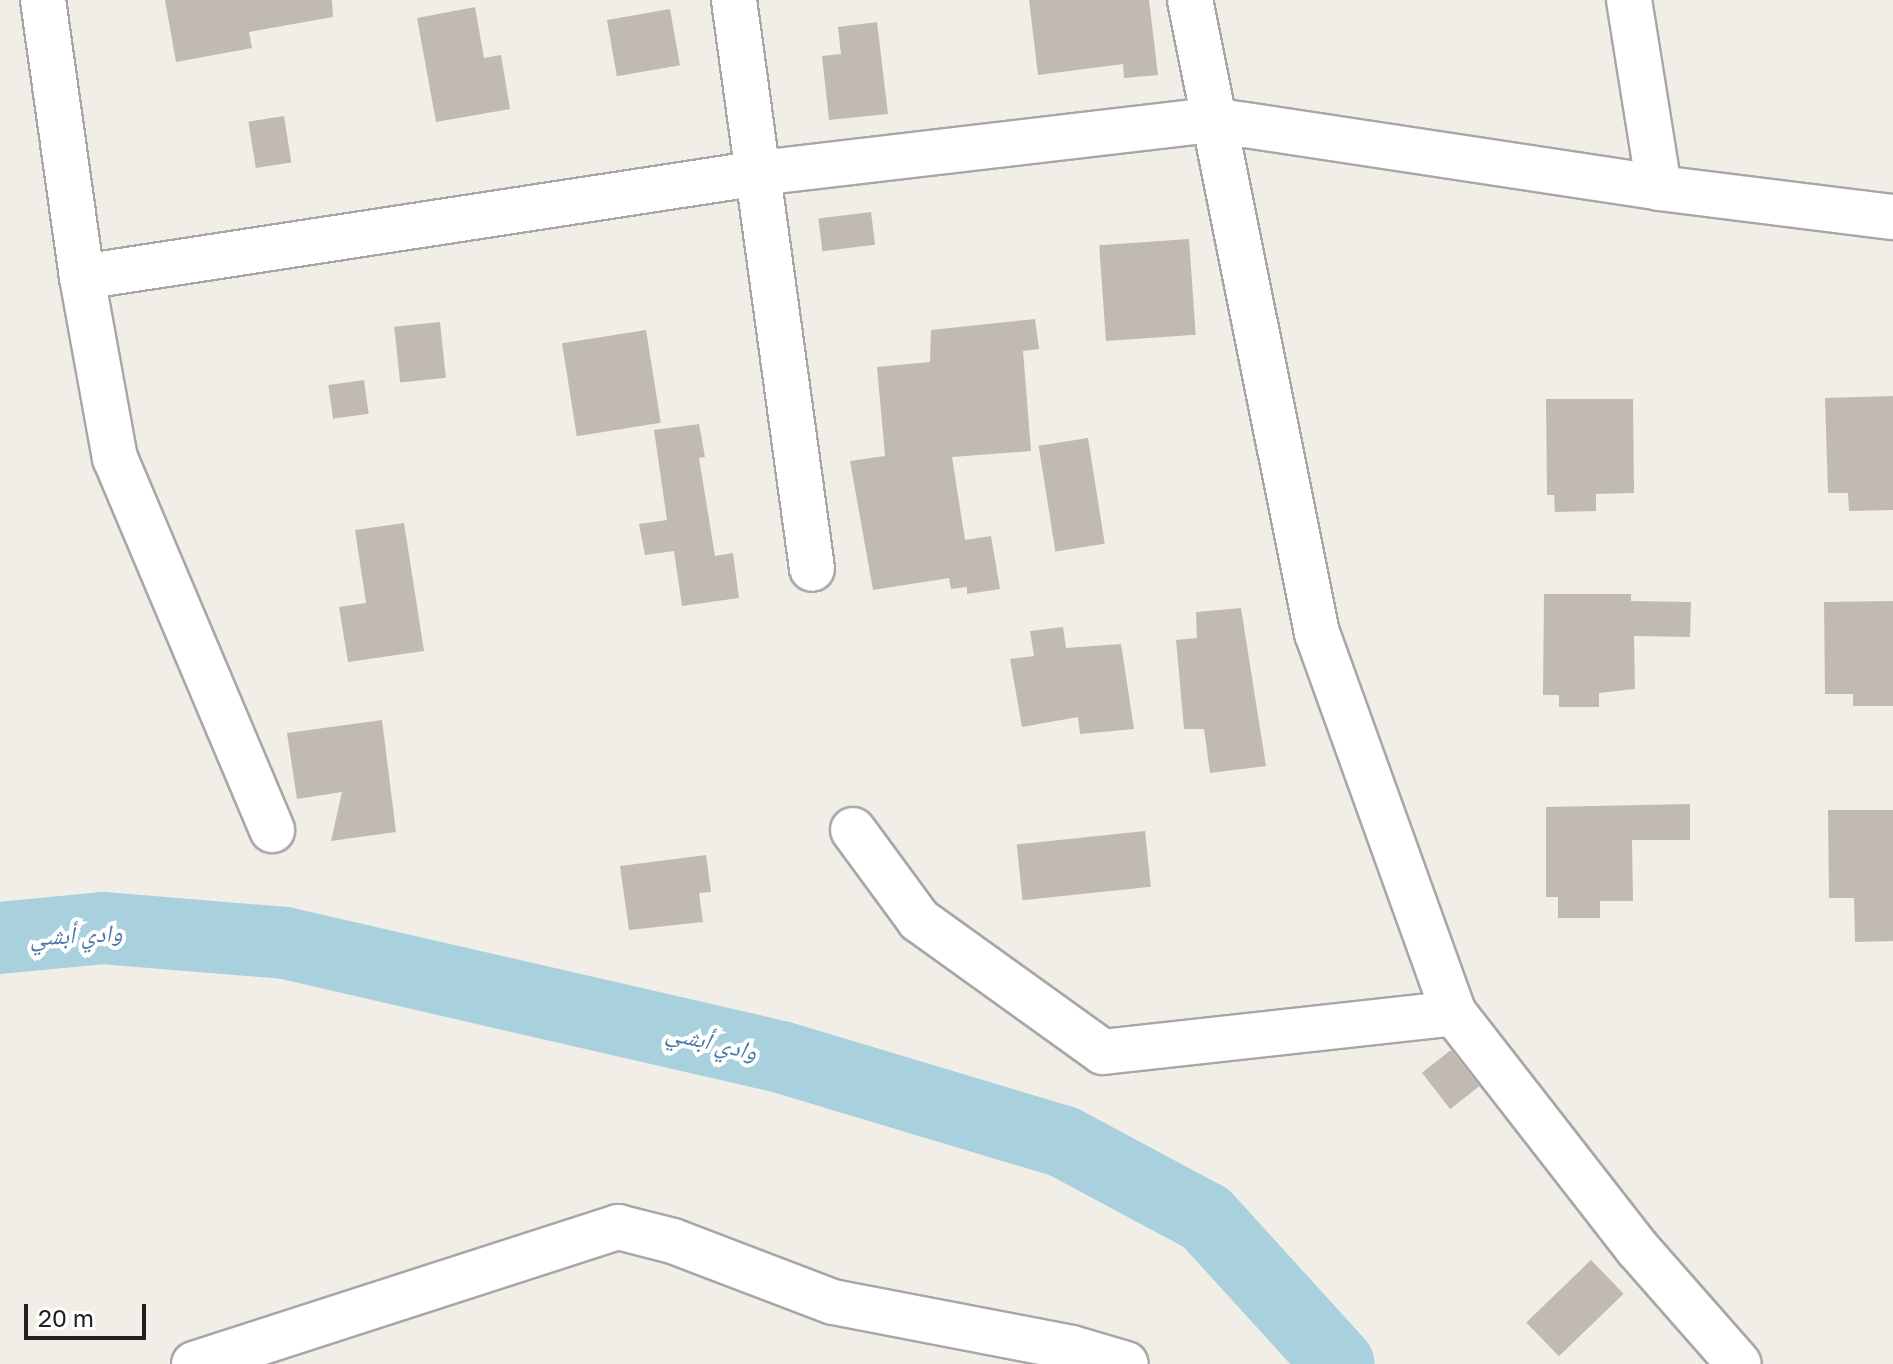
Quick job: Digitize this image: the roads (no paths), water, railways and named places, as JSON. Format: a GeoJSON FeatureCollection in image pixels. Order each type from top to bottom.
{"type":"FeatureCollection","features":[{"type":"Feature","properties":{"kind":"street"},"geometry":{"type":"LineString","coordinates":[[43,0],[82,277],[115,458],[272,830]]}},
{"type":"Feature","properties":{"kind":"street"},"geometry":{"type":"LineString","coordinates":[[734,0],[812,569]]}},
{"type":"Feature","properties":{"kind":"street"},"geometry":{"type":"LineString","coordinates":[[1190,0],[1317,633],[1454,1013],[1637,1248],[1739,1364]]}},
{"type":"Feature","properties":{"kind":"street"},"geometry":{"type":"LineString","coordinates":[[1629,0],[1659,188]]}},
{"type":"Feature","properties":{"kind":"street"},"geometry":{"type":"LineString","coordinates":[[82,277],[759,173],[1212,120],[1659,188],[1893,217]]}},
{"type":"Feature","properties":{"kind":"street"},"geometry":{"type":"LineString","coordinates":[[853,830],[919,920],[1103,1052],[1454,1013]]}},
{"type":"Feature","properties":{"kind":"street"},"geometry":{"type":"LineString","coordinates":[[194,1364],[618,1227],[673,1241],[833,1302],[1072,1348],[1126,1364]]}},
{"type":"Feature","properties":{"kind":"waterway","name":"وادي أبشي"},"geometry":{"type":"LineString","coordinates":[[0,938],[103,928],[285,943],[781,1057],[1064,1142],[1206,1218],[1339,1364]]}}]}
